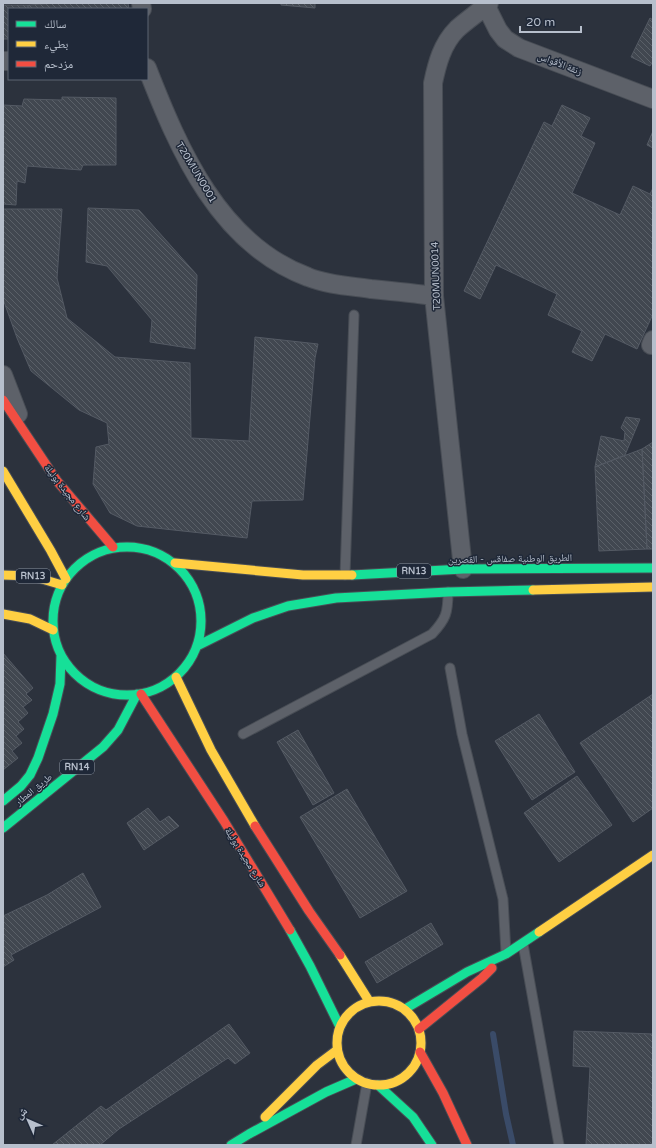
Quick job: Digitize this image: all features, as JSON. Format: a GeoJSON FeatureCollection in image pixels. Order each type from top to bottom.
{"type":"FeatureCollection","features":[{"type":"Feature","properties":{"kind":"main road","name":"شارع مجيدة بوليلة"},"geometry":{"type":"LineString","coordinates":[[3,400],[57,481],[113,548]]}},
{"type":"Feature","properties":{"kind":"main road"},"geometry":{"type":"LineString","coordinates":[[3,471],[51,551],[64,582]]}},
{"type":"Feature","properties":{"kind":"main road"},"geometry":{"type":"LineString","coordinates":[[130,546],[146,548],[162,554],[175,563],[190,580],[199,601],[202,624],[197,646],[185,668],[176,677],[160,688],[139,694],[114,694],[93,687],[75,674],[62,656],[56,643],[53,630],[54,606],[64,582],[78,564],[95,554],[113,548],[130,546]]}},
{"type":"Feature","properties":{"kind":"main road","name":"الطريق الوطنية صفاقس - القصرين"},"geometry":{"type":"LineString","coordinates":[[175,563],[303,575],[345,575],[462,569],[653,568]]}},
{"type":"Feature","properties":{"kind":"main road","name":"RN13"},"geometry":{"type":"LineString","coordinates":[[3,575],[32,576],[64,582]]}},
{"type":"Feature","properties":{"kind":"main road","name":"RN13"},"geometry":{"type":"LineString","coordinates":[[197,646],[253,618],[288,606],[336,598],[448,592],[653,587]]}},
{"type":"Feature","properties":{"kind":"main road"},"geometry":{"type":"LineString","coordinates":[[3,614],[30,618],[53,630]]}},
{"type":"Feature","properties":{"kind":"main road","name":"طريق المطار"},"geometry":{"type":"LineString","coordinates":[[3,801],[21,786],[30,775],[38,758],[53,714],[60,684],[62,656]]}},
{"type":"Feature","properties":{"kind":"main road"},"geometry":{"type":"LineString","coordinates":[[176,677],[211,750],[264,841],[309,911],[350,969],[369,1001]]}},
{"type":"Feature","properties":{"kind":"main road","name":"شارع مجيدة بوليلة"},"geometry":{"type":"LineString","coordinates":[[139,694],[206,791],[279,909],[320,985],[340,1026]]}},
{"type":"Feature","properties":{"kind":"main road","name":"طريق المطار"},"geometry":{"type":"LineString","coordinates":[[3,828],[103,747],[118,730],[139,694]]}},
{"type":"Feature","properties":{"kind":"main road"},"geometry":{"type":"LineString","coordinates":[[406,1009],[425,996],[467,972],[506,954],[653,855]]}},
{"type":"Feature","properties":{"kind":"main road"},"geometry":{"type":"LineString","coordinates":[[419,1029],[482,978],[506,954]]}},
{"type":"Feature","properties":{"kind":"main road"},"geometry":{"type":"LineString","coordinates":[[382,1000],[394,1003],[406,1009],[414,1018],[422,1041],[416,1063],[410,1072],[390,1084],[378,1085],[367,1083],[356,1078],[347,1071],[337,1050],[337,1038],[340,1026],[347,1015],[357,1006],[369,1001],[382,1000]]}},
{"type":"Feature","properties":{"kind":"main road"},"geometry":{"type":"LineString","coordinates":[[231,1145],[248,1133],[317,1065],[337,1050]]}},
{"type":"Feature","properties":{"kind":"main road"},"geometry":{"type":"LineString","coordinates":[[420,1052],[443,1093],[467,1145]]}},
{"type":"Feature","properties":{"kind":"main road"},"geometry":{"type":"LineString","coordinates":[[248,1133],[280,1118],[337,1085],[356,1078]]}},
{"type":"Feature","properties":{"kind":"main road"},"geometry":{"type":"LineString","coordinates":[[378,1085],[413,1117],[432,1145]]}},
{"type":"Feature","properties":{"kind":"street","name":"زنقة الأقواس"},"geometry":{"type":"LineString","coordinates":[[488,4],[498,30],[505,39],[519,48],[653,99]]}},
{"type":"Feature","properties":{"kind":"street","name":"T20MUN0014"},"geometry":{"type":"LineString","coordinates":[[462,569],[434,296],[433,83],[437,62],[445,44],[456,30],[488,4]]}},
{"type":"Feature","properties":{"kind":"street","name":"T20MUN0001"},"geometry":{"type":"LineString","coordinates":[[148,70],[178,141],[200,182],[220,211],[264,254],[283,266],[309,278],[339,285],[434,296]]}},
{"type":"Feature","properties":{"kind":"street","name":"شارع مجيدة بوليلة"},"geometry":{"type":"LineString","coordinates":[[3,375],[26,435]]}},
{"type":"Feature","properties":{"kind":"lane"},"geometry":{"type":"LineString","coordinates":[[345,575],[354,316]]}},
{"type":"Feature","properties":{"kind":"lane"},"geometry":{"type":"LineString","coordinates":[[243,734],[432,634],[442,622],[448,607],[448,592]]}},
{"type":"Feature","properties":{"kind":"lane"},"geometry":{"type":"LineString","coordinates":[[450,668],[462,734],[503,899],[506,954]]}},
{"type":"Feature","properties":{"kind":"lane"},"geometry":{"type":"LineString","coordinates":[[523,943],[560,1145]]}},
{"type":"Feature","properties":{"kind":"lane"},"geometry":{"type":"LineString","coordinates":[[356,1145],[367,1083]]}},
{"type":"Feature","properties":{"kind":"building"},"geometry":{"type":"Polygon","coordinates":[[[57,3],[128,3],[129,8],[28,8],[28,5],[57,3]]]}},
{"type":"Feature","properties":{"kind":"building"},"geometry":{"type":"Polygon","coordinates":[[[281,3],[315,3],[315,8],[281,5],[281,3]]]}},
{"type":"Feature","properties":{"kind":"building"},"geometry":{"type":"Polygon","coordinates":[[[3,5],[28,5],[28,8],[8,8],[8,39],[3,39],[3,5]]]}},
{"type":"Feature","properties":{"kind":"building"},"geometry":{"type":"Polygon","coordinates":[[[650,18],[653,20],[653,61],[650,66],[631,57],[650,18]]]}},
{"type":"Feature","properties":{"kind":"building"},"geometry":{"type":"Polygon","coordinates":[[[62,97],[116,98],[116,165],[83,165],[81,170],[27,166],[25,183],[17,181],[16,205],[3,204],[3,105],[22,106],[24,99],[62,100],[62,97]]]}},
{"type":"Feature","properties":{"kind":"building"},"geometry":{"type":"Polygon","coordinates":[[[562,105],[590,118],[581,136],[595,143],[572,193],[620,215],[633,186],[650,194],[653,188],[653,314],[637,349],[605,334],[592,361],[572,352],[582,331],[548,315],[557,294],[496,265],[480,299],[464,291],[544,122],[552,126],[562,105]]]}},
{"type":"Feature","properties":{"kind":"building"},"geometry":{"type":"Polygon","coordinates":[[[653,131],[653,148],[647,145],[653,131]]]}},
{"type":"Feature","properties":{"kind":"building"},"geometry":{"type":"Polygon","coordinates":[[[88,208],[139,210],[197,275],[195,349],[150,342],[152,320],[107,266],[86,262],[88,208]]]}},
{"type":"Feature","properties":{"kind":"building"},"geometry":{"type":"Polygon","coordinates":[[[3,209],[62,209],[57,278],[67,318],[115,357],[190,363],[191,438],[249,441],[255,337],[318,344],[315,358],[303,500],[252,501],[247,538],[137,526],[110,513],[93,484],[96,447],[109,444],[107,423],[79,410],[31,371],[3,299],[3,209]]]}},
{"type":"Feature","properties":{"kind":"building"},"geometry":{"type":"Polygon","coordinates":[[[626,417],[640,419],[625,455],[595,467],[601,436],[624,441],[625,432],[621,428],[626,417]]]}},
{"type":"Feature","properties":{"kind":"building"},"geometry":{"type":"Polygon","coordinates":[[[653,442],[653,549],[647,549],[642,449],[653,442]]]}},
{"type":"Feature","properties":{"kind":"building"},"geometry":{"type":"Polygon","coordinates":[[[642,449],[647,549],[599,551],[595,467],[642,449]]]}},
{"type":"Feature","properties":{"kind":"building"},"geometry":{"type":"Polygon","coordinates":[[[3,653],[33,688],[26,694],[32,700],[23,707],[28,713],[18,722],[24,729],[16,736],[22,743],[12,751],[18,758],[3,770],[3,653]]]}},
{"type":"Feature","properties":{"kind":"building"},"geometry":{"type":"Polygon","coordinates":[[[653,694],[653,808],[633,822],[580,743],[653,694]]]}},
{"type":"Feature","properties":{"kind":"building"},"geometry":{"type":"Polygon","coordinates":[[[539,714],[575,772],[532,800],[495,741],[539,714]]]}},
{"type":"Feature","properties":{"kind":"building"},"geometry":{"type":"Polygon","coordinates":[[[298,730],[334,793],[313,805],[277,742],[298,730]]]}},
{"type":"Feature","properties":{"kind":"building"},"geometry":{"type":"Polygon","coordinates":[[[577,776],[612,825],[559,862],[524,813],[577,776]]]}},
{"type":"Feature","properties":{"kind":"building"},"geometry":{"type":"Polygon","coordinates":[[[347,789],[407,891],[360,918],[300,817],[347,789]]]}},
{"type":"Feature","properties":{"kind":"building"},"geometry":{"type":"Polygon","coordinates":[[[148,808],[160,822],[169,816],[179,826],[144,850],[127,823],[148,808]]]}},
{"type":"Feature","properties":{"kind":"building"},"geometry":{"type":"Polygon","coordinates":[[[83,873],[101,907],[11,955],[14,960],[3,967],[3,916],[47,895],[83,873]]]}},
{"type":"Feature","properties":{"kind":"building"},"geometry":{"type":"Polygon","coordinates":[[[431,923],[443,944],[377,983],[365,962],[431,923]]]}},
{"type":"Feature","properties":{"kind":"building"},"geometry":{"type":"Polygon","coordinates":[[[229,1024],[250,1053],[235,1064],[228,1058],[119,1129],[100,1145],[52,1145],[101,1106],[106,1110],[229,1024]]]}},
{"type":"Feature","properties":{"kind":"building"},"geometry":{"type":"Polygon","coordinates":[[[574,1031],[653,1034],[653,1145],[586,1145],[590,1067],[573,1066],[574,1031]]]}},
{"type":"Feature","properties":{"kind":"waterway"},"geometry":{"type":"LineString","coordinates":[[493,1034],[506,1114],[513,1145]]}},
{"type":"Feature","properties":{"kind":"traffic: fast"},"geometry":{"type":"LineString","coordinates":[[134,547],[149,550],[168,559],[184,574],[189,580],[198,599],[201,621],[198,643],[192,656],[189,662],[174,678],[168,683],[149,692],[134,695],[120,695],[105,692],[86,683],[65,662],[54,635],[53,614],[56,599],[65,580],[86,559],[113,548],[134,547]]}},
{"type":"Feature","properties":{"kind":"traffic: fast"},"geometry":{"type":"LineString","coordinates":[[352,575],[463,569],[653,568]]}},
{"type":"Feature","properties":{"kind":"traffic: fast"},"geometry":{"type":"LineString","coordinates":[[197,646],[253,618],[288,606],[336,598],[448,592],[533,590]]}},
{"type":"Feature","properties":{"kind":"traffic: fast"},"geometry":{"type":"LineString","coordinates":[[3,801],[21,786],[30,775],[38,758],[53,714],[60,684],[61,656]]}},
{"type":"Feature","properties":{"kind":"traffic: fast"},"geometry":{"type":"LineString","coordinates":[[3,828],[103,747],[118,730],[137,694]]}},
{"type":"Feature","properties":{"kind":"traffic: fast"},"geometry":{"type":"LineString","coordinates":[[290,930],[310,966],[340,1027]]}},
{"type":"Feature","properties":{"kind":"traffic: fast"},"geometry":{"type":"LineString","coordinates":[[405,1009],[467,972],[506,954],[539,932]]}},
{"type":"Feature","properties":{"kind":"traffic: fast"},"geometry":{"type":"LineString","coordinates":[[231,1145],[326,1092],[356,1079]]}},
{"type":"Feature","properties":{"kind":"traffic: fast"},"geometry":{"type":"LineString","coordinates":[[378,1085],[413,1117],[432,1145]]}},
{"type":"Feature","properties":{"kind":"traffic: slow"},"geometry":{"type":"LineString","coordinates":[[3,471],[66,579]]}},
{"type":"Feature","properties":{"kind":"traffic: slow"},"geometry":{"type":"LineString","coordinates":[[175,563],[303,575],[352,575]]}},
{"type":"Feature","properties":{"kind":"traffic: slow"},"geometry":{"type":"LineString","coordinates":[[3,575],[32,576],[62,585]]}},
{"type":"Feature","properties":{"kind":"traffic: slow"},"geometry":{"type":"LineString","coordinates":[[533,590],[653,587]]}},
{"type":"Feature","properties":{"kind":"traffic: slow"},"geometry":{"type":"LineString","coordinates":[[3,614],[30,619],[53,630]]}},
{"type":"Feature","properties":{"kind":"traffic: slow"},"geometry":{"type":"LineString","coordinates":[[176,677],[211,750],[255,826]]}},
{"type":"Feature","properties":{"kind":"traffic: slow"},"geometry":{"type":"LineString","coordinates":[[539,932],[653,855]]}},
{"type":"Feature","properties":{"kind":"traffic: slow"},"geometry":{"type":"LineString","coordinates":[[340,955],[369,1001]]}},
{"type":"Feature","properties":{"kind":"traffic: slow"},"geometry":{"type":"LineString","coordinates":[[379,1001],[395,1004],[409,1013],[418,1027],[421,1043],[418,1059],[409,1073],[395,1082],[379,1085],[363,1082],[349,1073],[340,1059],[337,1043],[340,1027],[349,1013],[363,1004],[379,1001]]}},
{"type":"Feature","properties":{"kind":"traffic: slow"},"geometry":{"type":"LineString","coordinates":[[265,1117],[317,1065],[337,1050]]}},
{"type":"Feature","properties":{"kind":"traffic: jam"},"geometry":{"type":"LineString","coordinates":[[3,400],[57,481],[113,547]]}},
{"type":"Feature","properties":{"kind":"traffic: jam"},"geometry":{"type":"LineString","coordinates":[[141,694],[224,821],[290,930]]}},
{"type":"Feature","properties":{"kind":"traffic: jam"},"geometry":{"type":"LineString","coordinates":[[255,826],[309,911],[340,955]]}},
{"type":"Feature","properties":{"kind":"traffic: jam"},"geometry":{"type":"LineString","coordinates":[[419,1029],[482,978],[492,968]]}},
{"type":"Feature","properties":{"kind":"traffic: jam"},"geometry":{"type":"LineString","coordinates":[[420,1052],[443,1093],[467,1145]]}}]}
